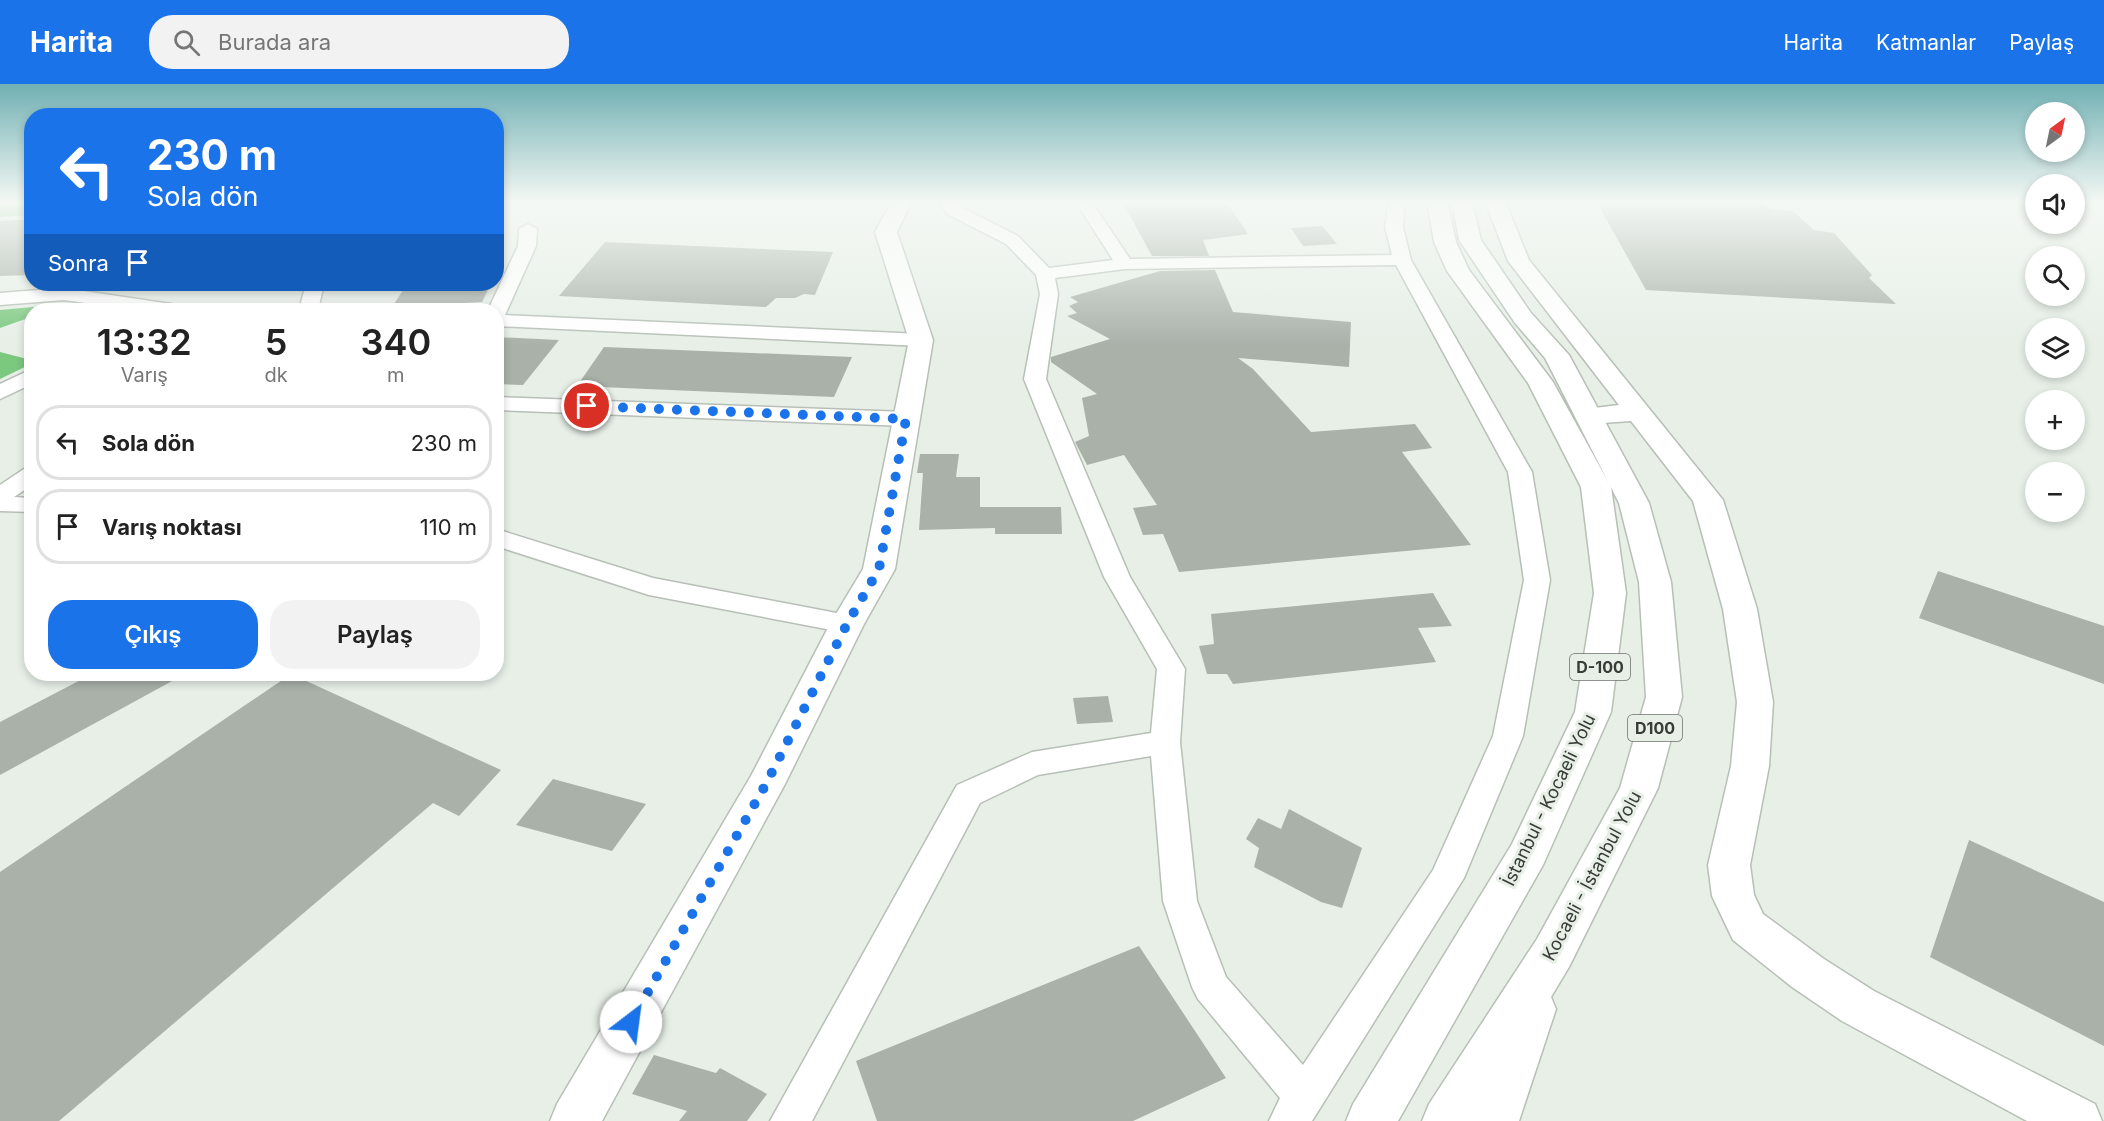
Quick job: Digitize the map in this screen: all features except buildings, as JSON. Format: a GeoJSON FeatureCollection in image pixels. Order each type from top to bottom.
{"type":"FeatureCollection","features":[{"type":"Feature","properties":{"kind":"main road"},"geometry":{"type":"LineString","coordinates":[[575,1121],[766,784],[847,624],[879,569],[921,340],[892,249]]}},
{"type":"Feature","properties":{"kind":"main road","name":"İstanbul - Kocaeli Yolu"},"geometry":{"type":"LineString","coordinates":[[1371,1121],[1528,853],[1593,712],[1610,593],[1596,488],[1540,382],[1458,271],[1448,249]]}},
{"type":"Feature","properties":{"kind":"main road","name":"Kocaeli - İstanbul Yolu"},"geometry":{"type":"LineString","coordinates":[[1447,1121],[1553,953],[1639,788],[1664,697],[1655,582],[1634,502],[1556,355],[1523,318],[1476,249]]}},
{"type":"Feature","properties":{"kind":"main road"},"geometry":{"type":"LineString","coordinates":[[1514,249],[1519,261],[1708,500],[1740,609],[1755,702],[1750,766],[1729,865],[1733,896],[1748,927],[1808,973],[1858,1006],[2077,1121]]}},
{"type":"Feature","properties":{"kind":"main road"},"geometry":{"type":"LineString","coordinates":[[1588,416],[1638,412]]}},
{"type":"Feature","properties":{"kind":"main road"},"geometry":{"type":"LineString","coordinates":[[1494,1121],[1553,953]]}},
{"type":"Feature","properties":{"kind":"street"},"geometry":{"type":"LineString","coordinates":[[501,303],[525,249]]}},
{"type":"Feature","properties":{"kind":"street"},"geometry":{"type":"LineString","coordinates":[[1021,249],[1044,274],[1049,294],[1035,379],[1117,577],[1171,669],[1165,742],[1180,901],[1211,987],[1304,1096]]}},
{"type":"Feature","properties":{"kind":"street"},"geometry":{"type":"LineString","coordinates":[[1115,249],[1125,264]]}},
{"type":"Feature","properties":{"kind":"street"},"geometry":{"type":"LineString","coordinates":[[1289,1121],[1447,878],[1508,736],[1537,580],[1520,472],[1402,260],[1399,249]]}},
{"type":"Feature","properties":{"kind":"street"},"geometry":{"type":"LineString","coordinates":[[1044,274],[1125,264],[1402,260]]}},
{"type":"Feature","properties":{"kind":"street"},"geometry":{"type":"LineString","coordinates":[[0,299],[64,294],[124,303]]}},
{"type":"Feature","properties":{"kind":"street"},"geometry":{"type":"LineString","coordinates":[[504,320],[796,336],[921,340]]}},
{"type":"Feature","properties":{"kind":"street"},"geometry":{"type":"LineString","coordinates":[[0,393],[24,381]]}},
{"type":"Feature","properties":{"kind":"street"},"geometry":{"type":"LineString","coordinates":[[504,402],[906,419]]}},
{"type":"Feature","properties":{"kind":"street"},"geometry":{"type":"LineString","coordinates":[[0,496],[24,480]]}},
{"type":"Feature","properties":{"kind":"street"},"geometry":{"type":"LineString","coordinates":[[0,504],[24,505]]}},
{"type":"Feature","properties":{"kind":"street"},"geometry":{"type":"LineString","coordinates":[[504,540],[649,586],[847,624]]}},
{"type":"Feature","properties":{"kind":"street"},"geometry":{"type":"LineString","coordinates":[[790,1121],[968,794],[1032,764],[1165,742]]}},
{"type":"Feature","properties":{"kind":"green space"},"geometry":{"type":"Polygon","coordinates":[[[24,308],[24,319],[0,328],[0,310],[24,308]]]}},
{"type":"Feature","properties":{"kind":"green space"},"geometry":{"type":"Polygon","coordinates":[[[0,352],[24,358],[24,367],[0,379],[0,352]]]}},
{"type":"Feature","properties":{"kind":"route"},"geometry":{"type":"LineString","coordinates":[[587,406],[906,419],[879,569],[847,624],[766,784],[631,1022]]}}]}
